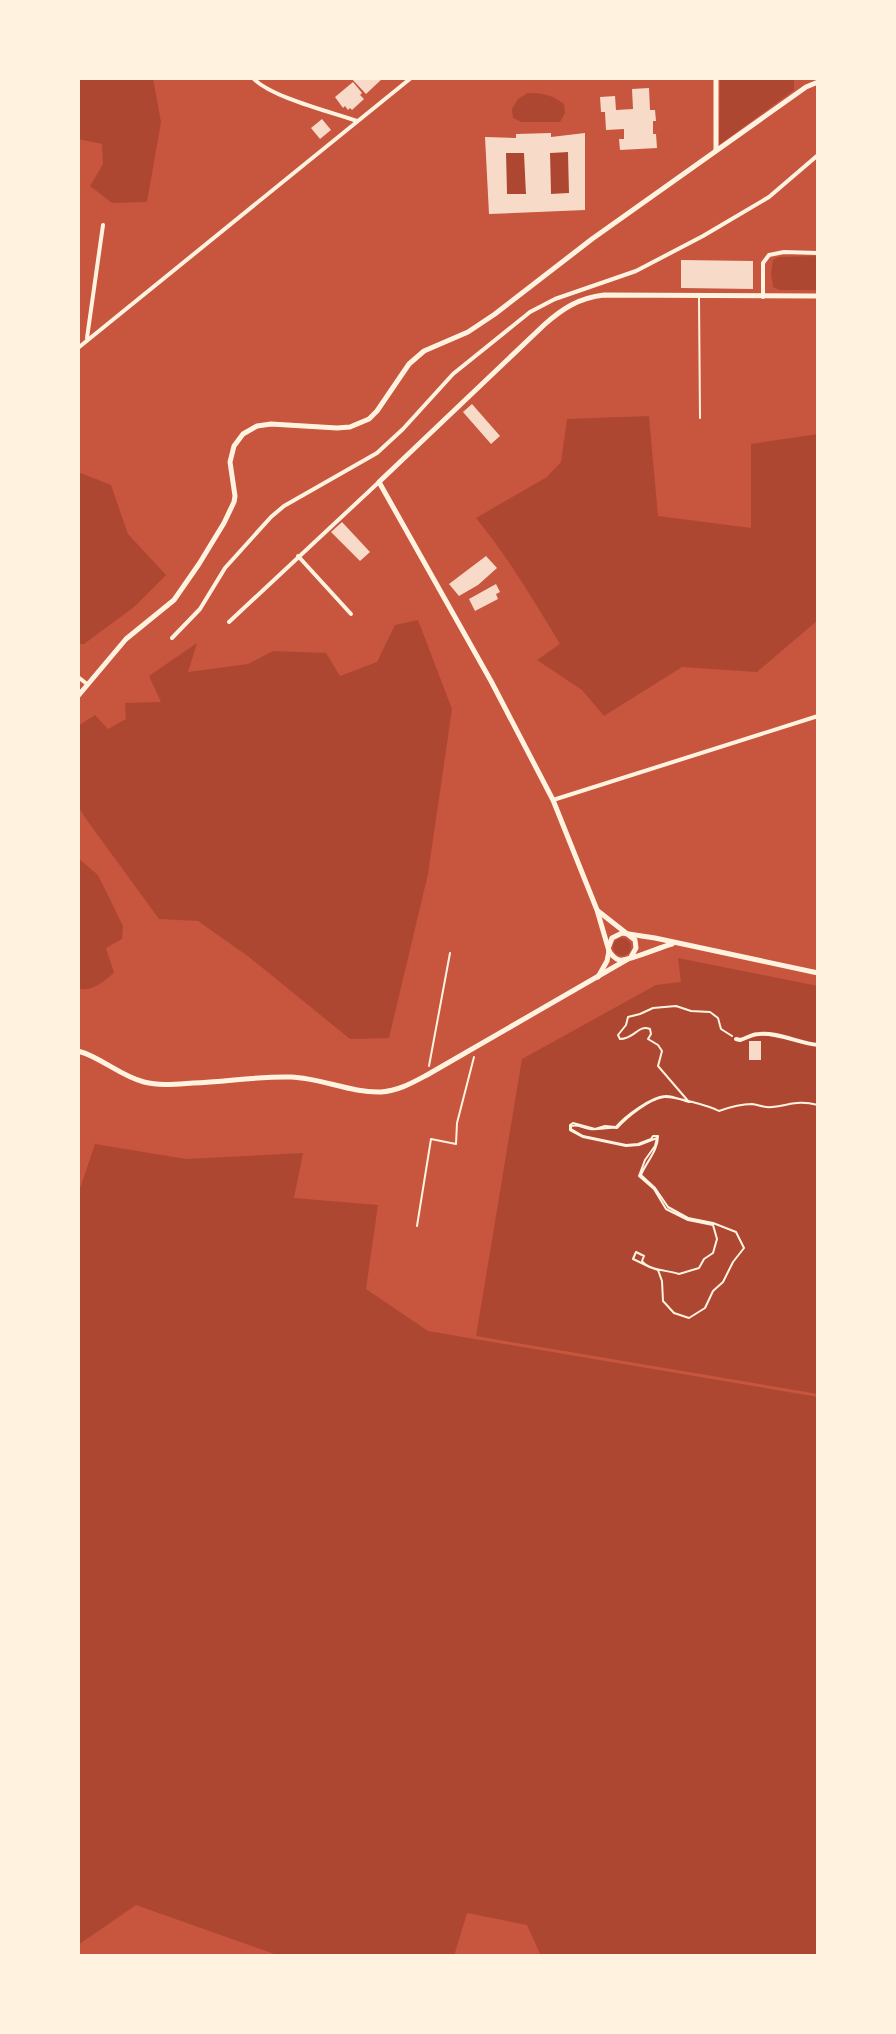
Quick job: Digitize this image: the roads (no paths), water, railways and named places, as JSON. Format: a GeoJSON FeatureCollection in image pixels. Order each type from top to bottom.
{"type":"FeatureCollection","features":[{"type":"Feature","properties":{"kind":"street"},"geometry":{"type":"LineString","coordinates":[[253,78],[271,91],[357,121]]}},
{"type":"Feature","properties":{"kind":"street"},"geometry":{"type":"LineString","coordinates":[[78,348],[411,78]]}},
{"type":"Feature","properties":{"kind":"street"},"geometry":{"type":"LineString","coordinates":[[716,78],[716,151]]}},
{"type":"Feature","properties":{"kind":"street"},"geometry":{"type":"LineString","coordinates":[[806,87],[808,78]]}},
{"type":"Feature","properties":{"kind":"street"},"geometry":{"type":"LineString","coordinates":[[78,696],[126,639],[174,600],[205,555],[234,502],[231,454],[243,434],[257,426],[271,424],[337,428],[350,427],[369,419],[409,364],[424,351],[468,332],[495,314],[592,239],[817,81]]}},
{"type":"Feature","properties":{"kind":"street"},"geometry":{"type":"LineString","coordinates":[[172,638],[200,609],[225,568],[271,517],[284,506],[377,453],[453,374],[530,312],[555,299],[636,271],[703,236],[769,197],[818,155]]}},
{"type":"Feature","properties":{"kind":"street"},"geometry":{"type":"LineString","coordinates":[[87,341],[103,225]]}},
{"type":"Feature","properties":{"kind":"street"},"geometry":{"type":"LineString","coordinates":[[763,297],[763,263],[769,255],[818,253]]}},
{"type":"Feature","properties":{"kind":"street"},"geometry":{"type":"LineString","coordinates":[[229,622],[544,325],[575,302],[604,295],[818,296]]}},
{"type":"Feature","properties":{"kind":"street"},"geometry":{"type":"LineString","coordinates":[[379,482],[491,681],[553,800],[597,910],[609,951],[617,959],[629,959],[634,954],[636,944],[632,937],[597,910]]}},
{"type":"Feature","properties":{"kind":"street"},"geometry":{"type":"LineString","coordinates":[[298,556],[351,614]]}},
{"type":"Feature","properties":{"kind":"street"},"geometry":{"type":"LineString","coordinates":[[78,677],[87,684]]}},
{"type":"Feature","properties":{"kind":"street"},"geometry":{"type":"LineString","coordinates":[[553,800],[818,716]]}},
{"type":"Feature","properties":{"kind":"street"},"geometry":{"type":"LineString","coordinates":[[598,978],[607,961],[610,942],[615,935],[622,933],[818,973]]}},
{"type":"Feature","properties":{"kind":"street"},"geometry":{"type":"LineString","coordinates":[[78,1051],[127,1076],[165,1085],[294,1077],[377,1092],[392,1091],[427,1075],[629,959],[677,943]]}},
{"type":"Feature","properties":{"kind":"street"},"geometry":{"type":"LineString","coordinates":[[736,1039],[772,1033],[818,1045]]}},
{"type":"Feature","properties":{"kind":"lane"},"geometry":{"type":"LineString","coordinates":[[699,296],[700,418]]}}]}
